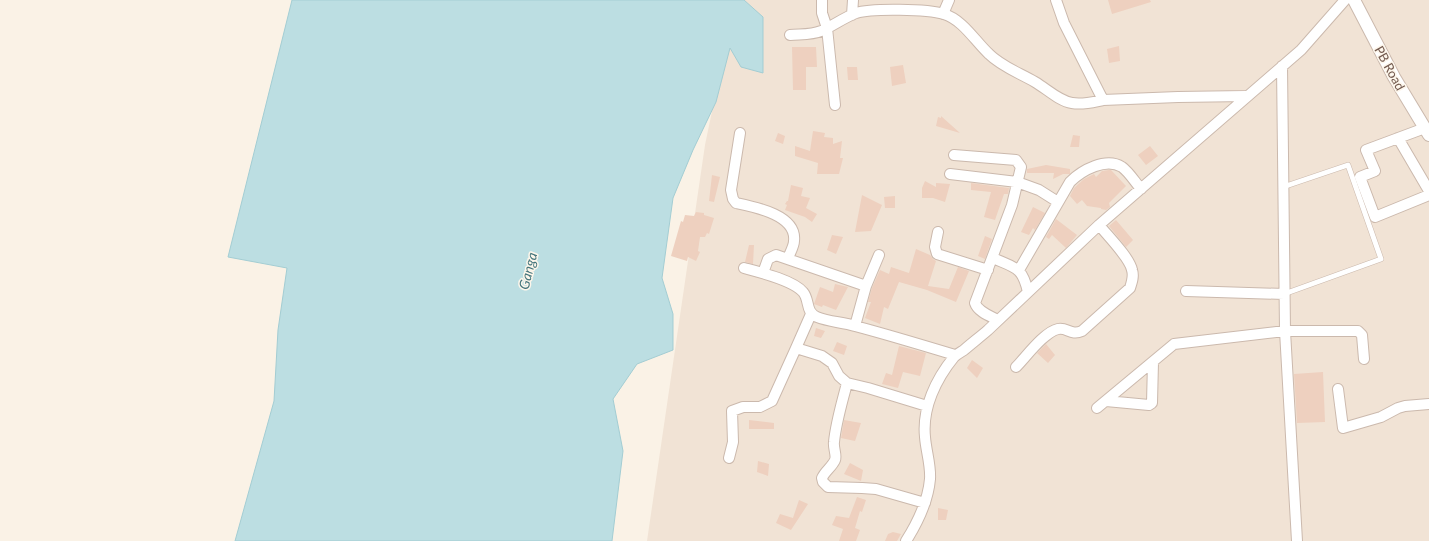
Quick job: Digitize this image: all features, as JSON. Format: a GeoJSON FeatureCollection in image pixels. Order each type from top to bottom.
{"type":"FeatureCollection","features":[{"type":"Feature","properties":{"kind":"street"},"geometry":{"type":"LineString","coordinates":[[822,0],[822,13],[827,28],[835,105]]}},
{"type":"Feature","properties":{"kind":"street"},"geometry":{"type":"LineString","coordinates":[[852,15],[853,0]]}},
{"type":"Feature","properties":{"kind":"street"},"geometry":{"type":"LineString","coordinates":[[943,14],[949,0]]}},
{"type":"Feature","properties":{"kind":"street"},"geometry":{"type":"LineString","coordinates":[[1056,0],[1064,23],[1103,100]]}},
{"type":"Feature","properties":{"kind":"street"},"geometry":{"type":"LineString","coordinates":[[906,541],[916,525],[925,503],[930,481],[930,468],[924,430],[927,406],[937,384],[955,355],[972,344],[1099,225],[1246,96],[1301,50],[1345,0]]}},
{"type":"Feature","properties":{"kind":"street","name":"PB Road"},"geometry":{"type":"LineString","coordinates":[[1354,0],[1394,77],[1427,131]]}},
{"type":"Feature","properties":{"kind":"street"},"geometry":{"type":"LineString","coordinates":[[790,34],[820,32],[838,20],[871,10],[928,11],[953,18],[969,32],[990,55],[1004,65],[1071,103],[1084,104],[1103,100],[1246,96]]}},
{"type":"Feature","properties":{"kind":"street"},"geometry":{"type":"LineString","coordinates":[[1282,66],[1285,330],[1297,541]]}},
{"type":"Feature","properties":{"kind":"street"},"geometry":{"type":"LineString","coordinates":[[1427,131],[1398,138],[1366,150],[1375,171],[1360,177],[1376,217],[1429,195]]}},
{"type":"Feature","properties":{"kind":"street"},"geometry":{"type":"LineString","coordinates":[[740,133],[731,190],[733,199],[736,203],[774,214],[786,220],[792,230],[794,241],[788,258]]}},
{"type":"Feature","properties":{"kind":"street"},"geometry":{"type":"LineString","coordinates":[[1398,138],[1429,191]]}},
{"type":"Feature","properties":{"kind":"street"},"geometry":{"type":"LineString","coordinates":[[954,155],[1016,160],[1021,167],[1012,205],[975,303],[976,307],[980,311],[998,320]]}},
{"type":"Feature","properties":{"kind":"street"},"geometry":{"type":"LineString","coordinates":[[1019,270],[1070,182],[1076,175],[1103,164],[1114,164],[1123,168],[1141,189]]}},
{"type":"Feature","properties":{"kind":"street"},"geometry":{"type":"LineString","coordinates":[[950,174],[1018,182],[1039,190],[1058,202]]}},
{"type":"Feature","properties":{"kind":"street"},"geometry":{"type":"LineString","coordinates":[[1016,367],[1044,337],[1051,332],[1057,329],[1064,329],[1073,333],[1082,332],[1130,288],[1133,279],[1132,268],[1127,259],[1099,225]]}},
{"type":"Feature","properties":{"kind":"street"},"geometry":{"type":"LineString","coordinates":[[938,232],[935,247],[937,254],[988,270]]}},
{"type":"Feature","properties":{"kind":"street"},"geometry":{"type":"LineString","coordinates":[[763,273],[766,261],[771,256],[776,255],[866,286]]}},
{"type":"Feature","properties":{"kind":"street"},"geometry":{"type":"LineString","coordinates":[[855,326],[866,286],[879,255]]}},
{"type":"Feature","properties":{"kind":"street"},"geometry":{"type":"LineString","coordinates":[[993,258],[1019,270],[1025,280],[1028,292]]}},
{"type":"Feature","properties":{"kind":"street"},"geometry":{"type":"LineString","coordinates":[[744,268],[763,273],[794,285],[803,291],[807,297],[808,309],[811,314],[817,317],[855,326],[955,355]]}},
{"type":"Feature","properties":{"kind":"street"},"geometry":{"type":"LineString","coordinates":[[1186,291],[1284,294]]}},
{"type":"Feature","properties":{"kind":"street"},"geometry":{"type":"LineString","coordinates":[[729,458],[733,438],[732,411],[744,407],[760,407],[772,401],[811,314]]}},
{"type":"Feature","properties":{"kind":"street"},"geometry":{"type":"LineString","coordinates":[[1097,408],[1174,344],[1181,342],[1285,330],[1358,330],[1362,335],[1364,359]]}},
{"type":"Feature","properties":{"kind":"street"},"geometry":{"type":"LineString","coordinates":[[796,348],[822,356],[832,364],[838,376],[847,383],[927,406]]}},
{"type":"Feature","properties":{"kind":"street"},"geometry":{"type":"LineString","coordinates":[[1106,401],[1149,405],[1152,403],[1153,362]]}},
{"type":"Feature","properties":{"kind":"street"},"geometry":{"type":"LineString","coordinates":[[847,383],[836,426],[834,444],[836,458],[833,464],[826,470],[822,478],[823,482],[828,487],[876,489],[925,503]]}},
{"type":"Feature","properties":{"kind":"street"},"geometry":{"type":"LineString","coordinates":[[1338,389],[1342,428],[1382,417],[1398,408],[1405,406],[1429,404]]}},
{"type":"Feature","properties":{"kind":"lane"},"geometry":{"type":"LineString","coordinates":[[1283,187],[1348,165],[1381,259],[1284,294]]}},
{"type":"Feature","properties":{"kind":"shaded area"},"geometry":{"type":"Polygon","coordinates":[[[735,0],[1429,0],[1429,541],[647,541],[705,145],[735,0]]]}},
{"type":"Feature","properties":{"kind":"water","name":"Ganga"},"geometry":{"type":"Polygon","coordinates":[[[292,0],[744,0],[763,17],[763,73],[741,67],[730,48],[716,102],[693,150],[673,198],[662,278],[673,314],[673,350],[637,364],[613,399],[623,451],[612,541],[235,541],[274,401],[278,330],[287,268],[228,257],[292,0]]]}},
{"type":"Feature","properties":{"kind":"building"},"geometry":{"type":"Polygon","coordinates":[[[1108,0],[1150,0],[1151,2],[1112,14],[1108,0]]]}},
{"type":"Feature","properties":{"kind":"building"},"geometry":{"type":"Polygon","coordinates":[[[1119,46],[1120,61],[1109,63],[1107,49],[1119,46]]]}},
{"type":"Feature","properties":{"kind":"building"},"geometry":{"type":"Polygon","coordinates":[[[792,47],[816,47],[817,67],[806,67],[806,90],[793,90],[792,47]]]}},
{"type":"Feature","properties":{"kind":"building"},"geometry":{"type":"Polygon","coordinates":[[[903,65],[906,83],[892,86],[890,67],[903,65]]]}},
{"type":"Feature","properties":{"kind":"building"},"geometry":{"type":"Polygon","coordinates":[[[847,67],[857,67],[858,80],[848,80],[847,67]]]}},
{"type":"Feature","properties":{"kind":"building"},"geometry":{"type":"Polygon","coordinates":[[[941,116],[960,133],[936,126],[938,117],[941,118],[941,116]]]}},
{"type":"Feature","properties":{"kind":"building"},"geometry":{"type":"Polygon","coordinates":[[[813,131],[825,133],[824,137],[833,138],[833,144],[842,141],[840,158],[843,158],[839,174],[817,174],[818,163],[795,156],[795,146],[810,151],[813,131]]]}},
{"type":"Feature","properties":{"kind":"building"},"geometry":{"type":"Polygon","coordinates":[[[778,133],[785,136],[783,144],[775,141],[778,133]]]}},
{"type":"Feature","properties":{"kind":"building"},"geometry":{"type":"Polygon","coordinates":[[[1073,135],[1080,136],[1079,147],[1070,147],[1073,135]]]}},
{"type":"Feature","properties":{"kind":"building"},"geometry":{"type":"Polygon","coordinates":[[[1150,146],[1158,156],[1146,165],[1138,155],[1150,146]]]}},
{"type":"Feature","properties":{"kind":"building"},"geometry":{"type":"Polygon","coordinates":[[[1046,165],[1070,169],[1070,174],[1063,174],[1053,179],[1054,173],[1027,173],[1027,169],[1046,165]]]}},
{"type":"Feature","properties":{"kind":"building"},"geometry":{"type":"Polygon","coordinates":[[[1111,170],[1126,186],[1109,203],[1110,207],[1106,210],[1087,206],[1082,200],[1077,204],[1070,196],[1074,188],[1084,179],[1094,174],[1096,177],[1102,171],[1111,170]]]}},
{"type":"Feature","properties":{"kind":"building"},"geometry":{"type":"Polygon","coordinates":[[[712,175],[720,177],[714,202],[709,201],[712,175]]]}},
{"type":"Feature","properties":{"kind":"building"},"geometry":{"type":"Polygon","coordinates":[[[925,181],[936,187],[936,183],[950,184],[945,202],[933,198],[922,198],[922,188],[925,181]]]}},
{"type":"Feature","properties":{"kind":"building"},"geometry":{"type":"Polygon","coordinates":[[[971,183],[1009,188],[1008,194],[1004,194],[995,220],[984,217],[991,192],[971,190],[971,183]]]}},
{"type":"Feature","properties":{"kind":"building"},"geometry":{"type":"Polygon","coordinates":[[[791,185],[803,188],[801,196],[810,198],[806,208],[817,214],[812,222],[805,217],[785,210],[787,205],[785,204],[788,201],[791,185]]]}},
{"type":"Feature","properties":{"kind":"building"},"geometry":{"type":"Polygon","coordinates":[[[862,195],[882,205],[871,231],[855,232],[862,195]]]}},
{"type":"Feature","properties":{"kind":"building"},"geometry":{"type":"Polygon","coordinates":[[[895,196],[895,208],[885,208],[884,197],[895,196]]]}},
{"type":"Feature","properties":{"kind":"building"},"geometry":{"type":"Polygon","coordinates":[[[1033,207],[1045,213],[1035,230],[1033,228],[1029,235],[1021,232],[1033,207]]]}},
{"type":"Feature","properties":{"kind":"building"},"geometry":{"type":"Polygon","coordinates":[[[696,212],[704,213],[704,215],[714,218],[709,234],[707,233],[705,237],[700,237],[698,251],[700,252],[696,261],[688,257],[687,261],[671,256],[681,221],[683,222],[685,215],[694,216],[696,212]]]}},
{"type":"Feature","properties":{"kind":"building"},"geometry":{"type":"Polygon","coordinates":[[[1056,219],[1077,235],[1066,248],[1052,235],[1049,239],[1046,237],[1056,219]]]}},
{"type":"Feature","properties":{"kind":"building"},"geometry":{"type":"Polygon","coordinates":[[[1116,220],[1133,240],[1126,247],[1109,226],[1116,220]]]}},
{"type":"Feature","properties":{"kind":"building"},"geometry":{"type":"Polygon","coordinates":[[[832,235],[843,237],[836,254],[827,250],[832,235]]]}},
{"type":"Feature","properties":{"kind":"building"},"geometry":{"type":"Polygon","coordinates":[[[985,236],[992,239],[985,259],[978,256],[985,236]]]}},
{"type":"Feature","properties":{"kind":"building"},"geometry":{"type":"Polygon","coordinates":[[[749,245],[754,245],[753,264],[745,262],[749,245]]]}},
{"type":"Feature","properties":{"kind":"building"},"geometry":{"type":"Polygon","coordinates":[[[916,249],[930,255],[936,261],[928,286],[949,289],[958,267],[969,271],[956,302],[927,290],[899,282],[888,309],[884,307],[880,324],[865,318],[871,302],[868,302],[872,288],[880,270],[889,274],[891,267],[909,273],[916,249]]]}},
{"type":"Feature","properties":{"kind":"building"},"geometry":{"type":"Polygon","coordinates":[[[835,284],[848,287],[836,310],[823,305],[822,307],[814,304],[820,287],[833,292],[835,284]]]}},
{"type":"Feature","properties":{"kind":"building"},"geometry":{"type":"Polygon","coordinates":[[[816,328],[825,331],[821,338],[814,336],[816,328]]]}},
{"type":"Feature","properties":{"kind":"building"},"geometry":{"type":"Polygon","coordinates":[[[837,342],[847,346],[844,355],[833,351],[837,342]]]}},
{"type":"Feature","properties":{"kind":"building"},"geometry":{"type":"Polygon","coordinates":[[[1046,344],[1055,355],[1048,363],[1037,353],[1046,344]]]}},
{"type":"Feature","properties":{"kind":"building"},"geometry":{"type":"Polygon","coordinates":[[[899,346],[926,353],[920,376],[903,372],[898,388],[882,384],[886,373],[892,375],[899,346]]]}},
{"type":"Feature","properties":{"kind":"building"},"geometry":{"type":"Polygon","coordinates":[[[972,360],[983,368],[977,378],[967,368],[972,360]]]}},
{"type":"Feature","properties":{"kind":"building"},"geometry":{"type":"Polygon","coordinates":[[[1323,372],[1325,422],[1297,423],[1294,374],[1323,372]]]}},
{"type":"Feature","properties":{"kind":"building"},"geometry":{"type":"Polygon","coordinates":[[[749,420],[774,423],[774,429],[749,429],[749,420]]]}},
{"type":"Feature","properties":{"kind":"building"},"geometry":{"type":"Polygon","coordinates":[[[844,420],[861,423],[855,441],[841,438],[844,420]]]}},
{"type":"Feature","properties":{"kind":"building"},"geometry":{"type":"Polygon","coordinates":[[[758,461],[769,464],[768,476],[757,472],[758,461]]]}},
{"type":"Feature","properties":{"kind":"building"},"geometry":{"type":"Polygon","coordinates":[[[850,463],[863,470],[861,481],[844,474],[850,463]]]}},
{"type":"Feature","properties":{"kind":"building"},"geometry":{"type":"Polygon","coordinates":[[[857,497],[866,500],[862,512],[860,511],[855,528],[860,530],[856,541],[839,541],[843,529],[832,525],[836,516],[849,518],[857,497]]]}},
{"type":"Feature","properties":{"kind":"building"},"geometry":{"type":"Polygon","coordinates":[[[799,500],[808,504],[791,530],[776,523],[780,514],[793,518],[799,500]]]}},
{"type":"Feature","properties":{"kind":"building"},"geometry":{"type":"Polygon","coordinates":[[[938,508],[948,510],[946,520],[938,520],[938,508]]]}},
{"type":"Feature","properties":{"kind":"building"},"geometry":{"type":"Polygon","coordinates":[[[893,532],[901,534],[897,541],[885,541],[888,534],[893,532]]]}}]}
